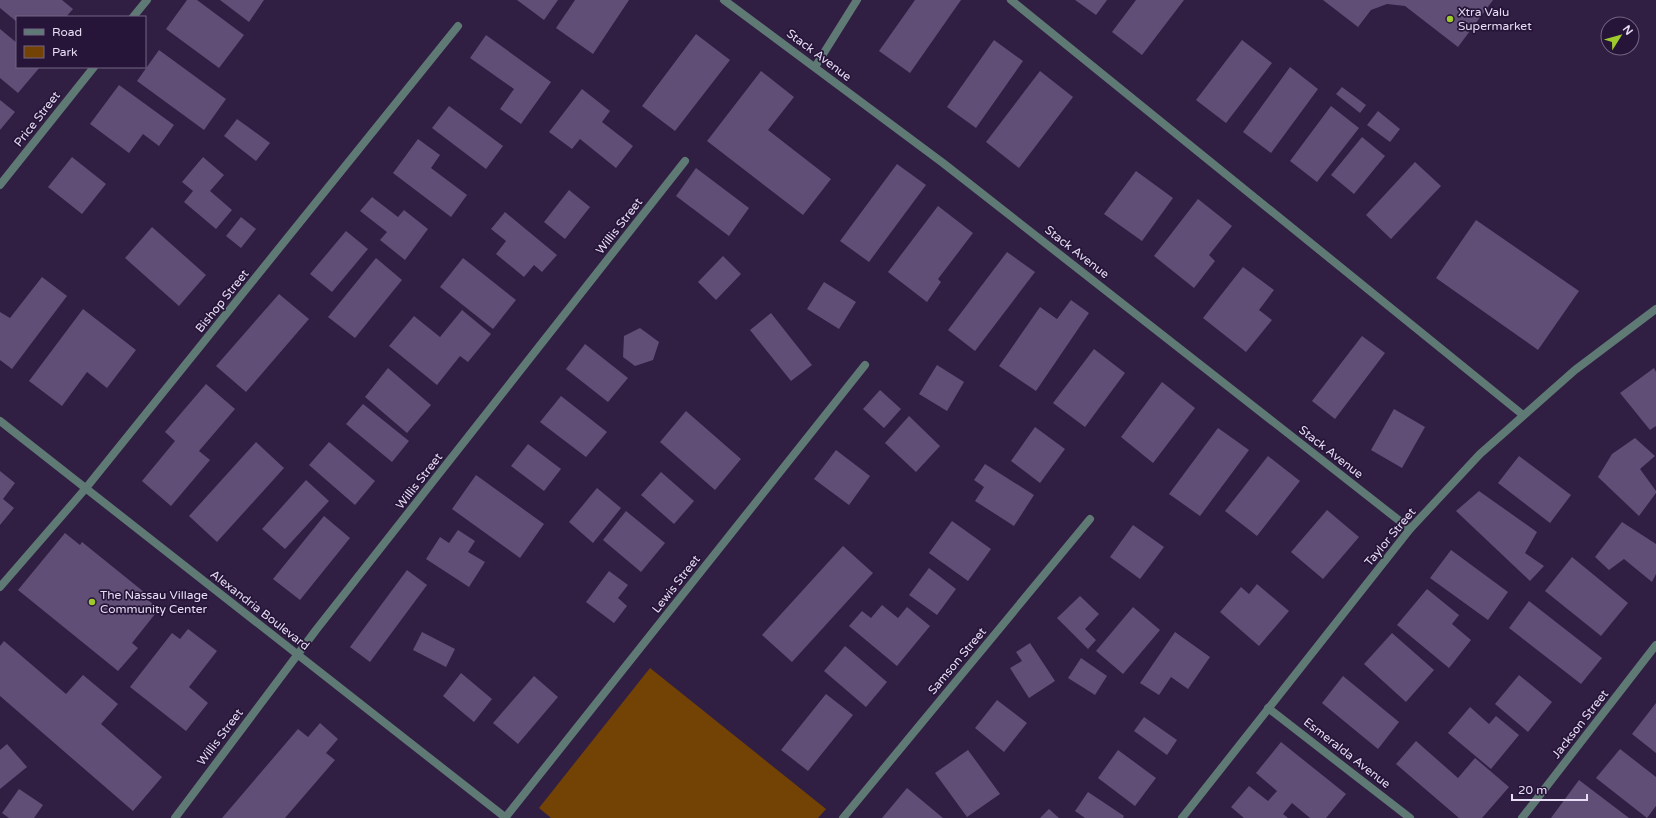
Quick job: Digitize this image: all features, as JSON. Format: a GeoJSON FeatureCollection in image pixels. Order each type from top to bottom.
{"type":"FeatureCollection","features":[{"type":"Feature","properties":{"kind":"street"},"geometry":{"type":"LineString","coordinates":[[134,16],[147,0]]}},
{"type":"Feature","properties":{"kind":"street","name":"Stack Avenue"},"geometry":{"type":"LineString","coordinates":[[724,0],[949,168],[1410,529]]}},
{"type":"Feature","properties":{"kind":"street"},"geometry":{"type":"LineString","coordinates":[[815,67],[858,0]]}},
{"type":"Feature","properties":{"kind":"street"},"geometry":{"type":"LineString","coordinates":[[1011,0],[1523,415]]}},
{"type":"Feature","properties":{"kind":"street","name":"Bishop Street"},"geometry":{"type":"LineString","coordinates":[[0,587],[86,488],[458,26]]}},
{"type":"Feature","properties":{"kind":"street","name":"Price Street"},"geometry":{"type":"LineString","coordinates":[[0,185],[93,68]]}},
{"type":"Feature","properties":{"kind":"street","name":"Willis Street"},"geometry":{"type":"LineString","coordinates":[[175,818],[298,655],[685,161]]}},
{"type":"Feature","properties":{"kind":"street","name":"Taylor Street"},"geometry":{"type":"LineString","coordinates":[[1182,818],[1410,529],[1480,454],[1523,415],[1575,370],[1656,309]]}},
{"type":"Feature","properties":{"kind":"street","name":"Lewis Street"},"geometry":{"type":"LineString","coordinates":[[506,818],[864,365]]}},
{"type":"Feature","properties":{"kind":"street","name":"Alexandria Boulevard"},"geometry":{"type":"LineString","coordinates":[[0,421],[506,818]]}},
{"type":"Feature","properties":{"kind":"street","name":"Samson Street"},"geometry":{"type":"LineString","coordinates":[[843,818],[1090,519]]}},
{"type":"Feature","properties":{"kind":"street","name":"Jackson Street"},"geometry":{"type":"LineString","coordinates":[[1522,818],[1656,645]]}},
{"type":"Feature","properties":{"kind":"street","name":"Esmeralda Avenue"},"geometry":{"type":"LineString","coordinates":[[1268,708],[1410,818]]}},
{"type":"Feature","properties":{"kind":"green space"},"geometry":{"type":"Polygon","coordinates":[[[650,668],[826,809],[818,818],[551,818],[539,808],[650,668]]]}},
{"type":"Feature","properties":{"kind":"building"},"geometry":{"type":"Polygon","coordinates":[[[0,0],[62,0],[73,9],[67,16],[16,16],[16,21],[0,8],[0,0]]]}},
{"type":"Feature","properties":{"kind":"building"},"geometry":{"type":"Polygon","coordinates":[[[187,0],[197,0],[244,35],[219,68],[166,29],[187,0]]]}},
{"type":"Feature","properties":{"kind":"building"},"geometry":{"type":"Polygon","coordinates":[[[220,0],[264,0],[249,22],[220,0]]]}},
{"type":"Feature","properties":{"kind":"building"},"geometry":{"type":"Polygon","coordinates":[[[517,0],[558,0],[544,20],[517,0]]]}},
{"type":"Feature","properties":{"kind":"building"},"geometry":{"type":"Polygon","coordinates":[[[575,0],[629,0],[593,54],[556,28],[575,0]]]}},
{"type":"Feature","properties":{"kind":"building"},"geometry":{"type":"Polygon","coordinates":[[[915,0],[961,0],[910,73],[879,51],[915,0]]]}},
{"type":"Feature","properties":{"kind":"building"},"geometry":{"type":"Polygon","coordinates":[[[1075,0],[1107,0],[1096,15],[1075,0]]]}},
{"type":"Feature","properties":{"kind":"building"},"geometry":{"type":"Polygon","coordinates":[[[1136,0],[1184,0],[1142,55],[1112,32],[1136,0]]]}},
{"type":"Feature","properties":{"kind":"building","name":"Xtra Valu Supermarket"},"geometry":{"type":"Polygon","coordinates":[[[1323,0],[1493,0],[1458,47],[1405,6],[1387,4],[1371,10],[1358,27],[1323,0]]]}},
{"type":"Feature","properties":{"kind":"building"},"geometry":{"type":"Polygon","coordinates":[[[0,29],[16,42],[16,68],[39,68],[18,93],[0,78],[0,29]]]}},
{"type":"Feature","properties":{"kind":"building"},"geometry":{"type":"Polygon","coordinates":[[[696,34],[730,60],[675,131],[642,106],[696,34]]]}},
{"type":"Feature","properties":{"kind":"building"},"geometry":{"type":"Polygon","coordinates":[[[486,35],[551,82],[521,124],[500,109],[514,89],[470,58],[486,35]]]}},
{"type":"Feature","properties":{"kind":"building"},"geometry":{"type":"Polygon","coordinates":[[[994,40],[1023,61],[976,128],[947,107],[994,40]]]}},
{"type":"Feature","properties":{"kind":"building"},"geometry":{"type":"Polygon","coordinates":[[[1242,40],[1272,63],[1226,123],[1196,100],[1242,40]]]}},
{"type":"Feature","properties":{"kind":"building"},"geometry":{"type":"Polygon","coordinates":[[[159,50],[226,99],[204,130],[137,81],[159,50]]]}},
{"type":"Feature","properties":{"kind":"building"},"geometry":{"type":"Polygon","coordinates":[[[1290,67],[1318,89],[1271,153],[1243,132],[1290,67]]]}},
{"type":"Feature","properties":{"kind":"building"},"geometry":{"type":"Polygon","coordinates":[[[761,71],[794,97],[768,130],[831,179],[803,215],[707,141],[761,71]]]}},
{"type":"Feature","properties":{"kind":"building"},"geometry":{"type":"Polygon","coordinates":[[[1040,71],[1073,97],[1019,168],[986,142],[1040,71]]]}},
{"type":"Feature","properties":{"kind":"building"},"geometry":{"type":"Polygon","coordinates":[[[119,85],[174,125],[159,146],[143,134],[129,153],[90,124],[119,85]]]}},
{"type":"Feature","properties":{"kind":"building"},"geometry":{"type":"Polygon","coordinates":[[[1342,87],[1366,105],[1360,113],[1336,94],[1342,87]]]}},
{"type":"Feature","properties":{"kind":"building"},"geometry":{"type":"Polygon","coordinates":[[[582,89],[610,111],[602,122],[633,146],[616,168],[580,139],[572,149],[549,132],[582,89]]]}},
{"type":"Feature","properties":{"kind":"building"},"geometry":{"type":"Polygon","coordinates":[[[0,100],[15,112],[0,130],[0,100]]]}},
{"type":"Feature","properties":{"kind":"building"},"geometry":{"type":"Polygon","coordinates":[[[449,106],[503,146],[486,169],[432,128],[449,106]]]}},
{"type":"Feature","properties":{"kind":"building"},"geometry":{"type":"Polygon","coordinates":[[[1331,106],[1359,128],[1317,182],[1290,161],[1331,106]]]}},
{"type":"Feature","properties":{"kind":"building"},"geometry":{"type":"Polygon","coordinates":[[[1378,111],[1400,129],[1390,142],[1367,125],[1378,111]]]}},
{"type":"Feature","properties":{"kind":"building"},"geometry":{"type":"Polygon","coordinates":[[[237,119],[270,143],[256,161],[224,136],[237,119]]]}},
{"type":"Feature","properties":{"kind":"building"},"geometry":{"type":"Polygon","coordinates":[[[1362,137],[1385,156],[1354,194],[1331,175],[1362,137]]]}},
{"type":"Feature","properties":{"kind":"building"},"geometry":{"type":"Polygon","coordinates":[[[418,139],[440,155],[431,168],[467,195],[451,217],[393,173],[418,139]]]}},
{"type":"Feature","properties":{"kind":"building"},"geometry":{"type":"Polygon","coordinates":[[[72,157],[106,184],[82,214],[48,187],[72,157]]]}},
{"type":"Feature","properties":{"kind":"building"},"geometry":{"type":"Polygon","coordinates":[[[203,157],[224,175],[210,191],[232,210],[216,229],[184,202],[193,191],[182,182],[203,157]]]}},
{"type":"Feature","properties":{"kind":"building"},"geometry":{"type":"Polygon","coordinates":[[[1415,162],[1441,186],[1391,239],[1366,215],[1415,162]]]}},
{"type":"Feature","properties":{"kind":"building"},"geometry":{"type":"Polygon","coordinates":[[[897,164],[926,185],[869,262],[840,241],[897,164]]]}},
{"type":"Feature","properties":{"kind":"building"},"geometry":{"type":"Polygon","coordinates":[[[696,168],[749,208],[729,236],[676,196],[696,168]]]}},
{"type":"Feature","properties":{"kind":"building"},"geometry":{"type":"Polygon","coordinates":[[[1136,171],[1173,198],[1142,241],[1104,214],[1136,171]]]}},
{"type":"Feature","properties":{"kind":"building"},"geometry":{"type":"Polygon","coordinates":[[[569,190],[590,207],[565,239],[544,222],[569,190]]]}},
{"type":"Feature","properties":{"kind":"building"},"geometry":{"type":"Polygon","coordinates":[[[372,197],[398,217],[404,210],[428,229],[405,260],[380,240],[387,232],[360,211],[372,197]]]}},
{"type":"Feature","properties":{"kind":"building"},"geometry":{"type":"Polygon","coordinates":[[[1198,199],[1232,226],[1209,255],[1215,261],[1194,288],[1154,256],[1198,199]]]}},
{"type":"Feature","properties":{"kind":"building"},"geometry":{"type":"Polygon","coordinates":[[[938,206],[973,233],[938,279],[941,282],[927,302],[888,272],[938,206]]]}},
{"type":"Feature","properties":{"kind":"building"},"geometry":{"type":"Polygon","coordinates":[[[505,212],[557,255],[542,272],[534,265],[524,277],[496,254],[506,241],[491,229],[505,212]]]}},
{"type":"Feature","properties":{"kind":"building"},"geometry":{"type":"Polygon","coordinates":[[[241,217],[256,229],[241,248],[226,236],[241,217]]]}},
{"type":"Feature","properties":{"kind":"building"},"geometry":{"type":"Polygon","coordinates":[[[1476,220],[1579,291],[1538,350],[1436,278],[1476,220]]]}},
{"type":"Feature","properties":{"kind":"building"},"geometry":{"type":"Polygon","coordinates":[[[152,227],[206,275],[179,306],[125,258],[152,227]]]}},
{"type":"Feature","properties":{"kind":"building"},"geometry":{"type":"Polygon","coordinates":[[[346,231],[368,249],[332,292],[310,274],[346,231]]]}},
{"type":"Feature","properties":{"kind":"building"},"geometry":{"type":"Polygon","coordinates":[[[1007,252],[1035,272],[975,351],[948,330],[1007,252]]]}},
{"type":"Feature","properties":{"kind":"building"},"geometry":{"type":"Polygon","coordinates":[[[723,256],[741,274],[716,300],[698,282],[723,256]]]}},
{"type":"Feature","properties":{"kind":"building"},"geometry":{"type":"Polygon","coordinates":[[[376,258],[402,280],[355,338],[328,317],[376,258]]]}},
{"type":"Feature","properties":{"kind":"building"},"geometry":{"type":"Polygon","coordinates":[[[463,258],[516,300],[493,329],[440,287],[463,258]]]}},
{"type":"Feature","properties":{"kind":"building"},"geometry":{"type":"Polygon","coordinates":[[[1243,267],[1274,290],[1259,310],[1272,320],[1246,352],[1203,318],[1243,267]]]}},
{"type":"Feature","properties":{"kind":"building"},"geometry":{"type":"Polygon","coordinates":[[[42,277],[67,296],[12,369],[0,360],[0,312],[10,318],[42,277]]]}},
{"type":"Feature","properties":{"kind":"building"},"geometry":{"type":"Polygon","coordinates":[[[824,282],[856,302],[839,329],[807,309],[824,282]]]}},
{"type":"Feature","properties":{"kind":"building"},"geometry":{"type":"Polygon","coordinates":[[[279,294],[309,319],[246,392],[216,366],[279,294]]]}},
{"type":"Feature","properties":{"kind":"building"},"geometry":{"type":"Polygon","coordinates":[[[1071,300],[1089,313],[1036,391],[999,366],[1040,307],[1057,319],[1071,300]]]}},
{"type":"Feature","properties":{"kind":"building"},"geometry":{"type":"Polygon","coordinates":[[[83,309],[136,350],[107,388],[87,372],[62,406],[29,381],[83,309]]]}},
{"type":"Feature","properties":{"kind":"building"},"geometry":{"type":"Polygon","coordinates":[[[462,310],[491,334],[468,362],[460,356],[437,385],[389,346],[414,316],[440,337],[462,310]]]}},
{"type":"Feature","properties":{"kind":"building"},"geometry":{"type":"Polygon","coordinates":[[[771,313],[812,365],[791,381],[750,330],[771,313]]]}},
{"type":"Feature","properties":{"kind":"building"},"geometry":{"type":"Polygon","coordinates":[[[640,328],[659,342],[653,360],[635,366],[623,357],[624,336],[640,328]]]}},
{"type":"Feature","properties":{"kind":"building"},"geometry":{"type":"Polygon","coordinates":[[[1362,336],[1385,353],[1335,419],[1312,401],[1362,336]]]}},
{"type":"Feature","properties":{"kind":"building"},"geometry":{"type":"Polygon","coordinates":[[[585,344],[628,378],[608,402],[566,369],[585,344]]]}},
{"type":"Feature","properties":{"kind":"building"},"geometry":{"type":"Polygon","coordinates":[[[1094,349],[1125,373],[1085,427],[1053,403],[1094,349]]]}},
{"type":"Feature","properties":{"kind":"building"},"geometry":{"type":"Polygon","coordinates":[[[937,365],[964,382],[947,411],[919,394],[937,365]]]}},
{"type":"Feature","properties":{"kind":"building"},"geometry":{"type":"Polygon","coordinates":[[[388,368],[431,405],[407,433],[365,397],[388,368]]]}},
{"type":"Feature","properties":{"kind":"building"},"geometry":{"type":"Polygon","coordinates":[[[1654,368],[1656,372],[1656,426],[1650,430],[1620,393],[1654,368]]]}},
{"type":"Feature","properties":{"kind":"building"},"geometry":{"type":"Polygon","coordinates":[[[1162,382],[1195,408],[1153,463],[1121,437],[1162,382]]]}},
{"type":"Feature","properties":{"kind":"building"},"geometry":{"type":"Polygon","coordinates":[[[206,384],[235,409],[199,451],[210,460],[171,506],[142,481],[175,441],[165,432],[206,384]]]}},
{"type":"Feature","properties":{"kind":"building"},"geometry":{"type":"Polygon","coordinates":[[[880,390],[901,409],[884,428],[863,409],[880,390]]]}},
{"type":"Feature","properties":{"kind":"building"},"geometry":{"type":"Polygon","coordinates":[[[561,396],[607,432],[586,457],[540,422],[561,396]]]}},
{"type":"Feature","properties":{"kind":"building"},"geometry":{"type":"Polygon","coordinates":[[[363,404],[409,441],[392,462],[346,424],[363,404]]]}},
{"type":"Feature","properties":{"kind":"building"},"geometry":{"type":"Polygon","coordinates":[[[1394,409],[1425,427],[1402,468],[1371,450],[1394,409]]]}},
{"type":"Feature","properties":{"kind":"building"},"geometry":{"type":"Polygon","coordinates":[[[686,411],[741,459],[715,490],[660,442],[686,411]]]}},
{"type":"Feature","properties":{"kind":"building"},"geometry":{"type":"Polygon","coordinates":[[[909,416],[940,446],[916,472],[885,443],[909,416]]]}},
{"type":"Feature","properties":{"kind":"building"},"geometry":{"type":"Polygon","coordinates":[[[1035,427],[1065,449],[1040,483],[1011,461],[1035,427]]]}},
{"type":"Feature","properties":{"kind":"building"},"geometry":{"type":"Polygon","coordinates":[[[1218,428],[1249,450],[1200,516],[1169,494],[1218,428]]]}},
{"type":"Feature","properties":{"kind":"building"},"geometry":{"type":"Polygon","coordinates":[[[1635,438],[1655,456],[1640,469],[1656,493],[1639,516],[1598,477],[1612,454],[1635,438]]]}},
{"type":"Feature","properties":{"kind":"building"},"geometry":{"type":"Polygon","coordinates":[[[256,442],[284,468],[217,542],[189,516],[256,442]]]}},
{"type":"Feature","properties":{"kind":"building"},"geometry":{"type":"Polygon","coordinates":[[[329,442],[375,481],[355,505],[309,465],[329,442]]]}},
{"type":"Feature","properties":{"kind":"building"},"geometry":{"type":"Polygon","coordinates":[[[528,444],[561,469],[544,491],[511,466],[528,444]]]}},
{"type":"Feature","properties":{"kind":"building"},"geometry":{"type":"Polygon","coordinates":[[[836,450],[870,476],[849,505],[814,479],[836,450]]]}},
{"type":"Feature","properties":{"kind":"building"},"geometry":{"type":"Polygon","coordinates":[[[1268,456],[1300,481],[1257,536],[1225,511],[1268,456]]]}},
{"type":"Feature","properties":{"kind":"building"},"geometry":{"type":"Polygon","coordinates":[[[1519,456],[1571,495],[1550,523],[1498,483],[1519,456]]]}},
{"type":"Feature","properties":{"kind":"building"},"geometry":{"type":"Polygon","coordinates":[[[985,464],[1034,495],[1014,526],[975,501],[984,487],[974,480],[985,464]]]}},
{"type":"Feature","properties":{"kind":"building"},"geometry":{"type":"Polygon","coordinates":[[[0,471],[15,483],[3,499],[14,508],[0,525],[0,471]]]}},
{"type":"Feature","properties":{"kind":"building"},"geometry":{"type":"Polygon","coordinates":[[[661,472],[694,501],[674,524],[641,495],[661,472]]]}},
{"type":"Feature","properties":{"kind":"building"},"geometry":{"type":"Polygon","coordinates":[[[476,475],[544,524],[520,558],[452,509],[476,475]]]}},
{"type":"Feature","properties":{"kind":"building"},"geometry":{"type":"Polygon","coordinates":[[[306,480],[329,501],[285,549],[262,529],[306,480]]]}},
{"type":"Feature","properties":{"kind":"building"},"geometry":{"type":"Polygon","coordinates":[[[597,488],[621,508],[593,543],[569,522],[597,488]]]}},
{"type":"Feature","properties":{"kind":"building"},"geometry":{"type":"Polygon","coordinates":[[[1479,491],[1537,532],[1525,553],[1544,566],[1530,581],[1456,511],[1479,491]]]}},
{"type":"Feature","properties":{"kind":"building"},"geometry":{"type":"Polygon","coordinates":[[[1327,510],[1359,537],[1323,579],[1291,552],[1327,510]]]}},
{"type":"Feature","properties":{"kind":"building"},"geometry":{"type":"Polygon","coordinates":[[[626,511],[665,543],[641,572],[603,540],[626,511]]]}},
{"type":"Feature","properties":{"kind":"building"},"geometry":{"type":"Polygon","coordinates":[[[324,516],[350,538],[300,600],[273,579],[324,516]]]}},
{"type":"Feature","properties":{"kind":"building"},"geometry":{"type":"Polygon","coordinates":[[[952,521],[991,549],[968,581],[929,553],[952,521]]]}},
{"type":"Feature","properties":{"kind":"building"},"geometry":{"type":"Polygon","coordinates":[[[1622,522],[1656,544],[1656,574],[1652,582],[1624,559],[1609,570],[1595,557],[1622,522]]]}},
{"type":"Feature","properties":{"kind":"building"},"geometry":{"type":"Polygon","coordinates":[[[1133,525],[1164,547],[1140,579],[1110,557],[1133,525]]]}},
{"type":"Feature","properties":{"kind":"building"},"geometry":{"type":"Polygon","coordinates":[[[458,530],[475,541],[468,552],[485,562],[469,587],[426,559],[440,537],[449,543],[458,530]]]}},
{"type":"Feature","properties":{"kind":"building","name":"The Nassau Village Community Center"},"geometry":{"type":"Polygon","coordinates":[[[65,533],[80,545],[82,542],[144,592],[142,595],[159,609],[132,643],[138,648],[118,671],[18,590],[65,533]]]}},
{"type":"Feature","properties":{"kind":"building"},"geometry":{"type":"Polygon","coordinates":[[[843,546],[873,573],[792,662],[762,635],[843,546]]]}},
{"type":"Feature","properties":{"kind":"building"},"geometry":{"type":"Polygon","coordinates":[[[1451,550],[1508,592],[1488,620],[1430,578],[1451,550]]]}},
{"type":"Feature","properties":{"kind":"building"},"geometry":{"type":"Polygon","coordinates":[[[1572,557],[1628,603],[1601,636],[1545,591],[1572,557]]]}},
{"type":"Feature","properties":{"kind":"building"},"geometry":{"type":"Polygon","coordinates":[[[929,568],[956,589],[937,615],[909,595],[929,568]]]}},
{"type":"Feature","properties":{"kind":"building"},"geometry":{"type":"Polygon","coordinates":[[[407,570],[427,585],[370,662],[350,647],[407,570]]]}},
{"type":"Feature","properties":{"kind":"building"},"geometry":{"type":"Polygon","coordinates":[[[609,571],[628,585],[618,598],[627,606],[614,623],[586,602],[609,571]]]}},
{"type":"Feature","properties":{"kind":"building"},"geometry":{"type":"Polygon","coordinates":[[[1257,584],[1289,611],[1259,646],[1220,612],[1241,587],[1249,594],[1257,584]]]}},
{"type":"Feature","properties":{"kind":"building"},"geometry":{"type":"Polygon","coordinates":[[[1427,589],[1459,615],[1452,624],[1471,640],[1449,668],[1397,625],[1427,589]]]}},
{"type":"Feature","properties":{"kind":"building"},"geometry":{"type":"Polygon","coordinates":[[[1080,596],[1099,614],[1085,629],[1096,640],[1088,649],[1057,618],[1080,596]]]}},
{"type":"Feature","properties":{"kind":"building"},"geometry":{"type":"Polygon","coordinates":[[[1529,601],[1602,658],[1581,684],[1509,628],[1529,601]]]}},
{"type":"Feature","properties":{"kind":"building"},"geometry":{"type":"Polygon","coordinates":[[[882,605],[898,618],[907,607],[930,626],[897,666],[849,626],[862,611],[871,618],[882,605]]]}},
{"type":"Feature","properties":{"kind":"building"},"geometry":{"type":"Polygon","coordinates":[[[1133,607],[1160,630],[1123,674],[1096,651],[1133,607]]]}},
{"type":"Feature","properties":{"kind":"building"},"geometry":{"type":"Polygon","coordinates":[[[188,629],[217,651],[189,687],[208,703],[186,731],[130,687],[172,633],[180,639],[188,629]]]}},
{"type":"Feature","properties":{"kind":"building"},"geometry":{"type":"Polygon","coordinates":[[[422,632],[455,649],[446,667],[413,650],[422,632]]]}},
{"type":"Feature","properties":{"kind":"building"},"geometry":{"type":"Polygon","coordinates":[[[1175,632],[1210,657],[1188,689],[1171,677],[1159,695],[1140,683],[1175,632]]]}},
{"type":"Feature","properties":{"kind":"building"},"geometry":{"type":"Polygon","coordinates":[[[1392,633],[1434,670],[1406,702],[1364,664],[1392,633]]]}},
{"type":"Feature","properties":{"kind":"building"},"geometry":{"type":"Polygon","coordinates":[[[4,641],[66,694],[83,675],[118,704],[101,724],[162,777],[133,811],[0,696],[0,646],[4,641]]]}},
{"type":"Feature","properties":{"kind":"building"},"geometry":{"type":"Polygon","coordinates":[[[1030,643],[1055,681],[1029,698],[1010,668],[1022,661],[1016,652],[1030,643]]]}},
{"type":"Feature","properties":{"kind":"building"},"geometry":{"type":"Polygon","coordinates":[[[845,646],[887,682],[866,707],[824,671],[845,646]]]}},
{"type":"Feature","properties":{"kind":"building"},"geometry":{"type":"Polygon","coordinates":[[[1081,658],[1107,676],[1095,695],[1068,678],[1081,658]]]}},
{"type":"Feature","properties":{"kind":"building"},"geometry":{"type":"Polygon","coordinates":[[[461,673],[492,699],[474,722],[443,696],[461,673]]]}},
{"type":"Feature","properties":{"kind":"building"},"geometry":{"type":"Polygon","coordinates":[[[1519,675],[1552,702],[1528,732],[1495,704],[1519,675]]]}},
{"type":"Feature","properties":{"kind":"building"},"geometry":{"type":"Polygon","coordinates":[[[534,676],[558,697],[518,744],[493,723],[534,676]]]}},
{"type":"Feature","properties":{"kind":"building"},"geometry":{"type":"Polygon","coordinates":[[[1343,676],[1399,722],[1378,749],[1322,703],[1343,676]]]}},
{"type":"Feature","properties":{"kind":"building"},"geometry":{"type":"Polygon","coordinates":[[[826,694],[853,715],[808,771],[781,750],[826,694]]]}},
{"type":"Feature","properties":{"kind":"building"},"geometry":{"type":"Polygon","coordinates":[[[997,700],[1027,723],[1004,752],[975,728],[997,700]]]}},
{"type":"Feature","properties":{"kind":"building"},"geometry":{"type":"Polygon","coordinates":[[[1656,703],[1656,753],[1632,734],[1656,703]]]}},
{"type":"Feature","properties":{"kind":"building"},"geometry":{"type":"Polygon","coordinates":[[[1470,707],[1489,724],[1496,716],[1519,735],[1491,769],[1448,733],[1470,707]]]}},
{"type":"Feature","properties":{"kind":"building"},"geometry":{"type":"Polygon","coordinates":[[[1144,717],[1177,740],[1167,755],[1134,731],[1144,717]]]}},
{"type":"Feature","properties":{"kind":"building"},"geometry":{"type":"Polygon","coordinates":[[[320,723],[338,739],[326,753],[335,760],[285,818],[222,818],[298,729],[308,737],[320,723]]]}},
{"type":"Feature","properties":{"kind":"building"},"geometry":{"type":"Polygon","coordinates":[[[1416,741],[1458,778],[1475,758],[1509,787],[1482,818],[1459,818],[1396,764],[1416,741]]]}},
{"type":"Feature","properties":{"kind":"building"},"geometry":{"type":"Polygon","coordinates":[[[1281,742],[1346,794],[1326,818],[1310,818],[1292,803],[1283,814],[1288,818],[1244,818],[1231,807],[1249,786],[1268,801],[1277,791],[1256,773],[1281,742]]]}},
{"type":"Feature","properties":{"kind":"building"},"geometry":{"type":"Polygon","coordinates":[[[7,744],[27,767],[0,789],[0,750],[7,744]]]}},
{"type":"Feature","properties":{"kind":"building"},"geometry":{"type":"Polygon","coordinates":[[[1620,749],[1656,777],[1656,806],[1647,818],[1596,778],[1620,749]]]}},
{"type":"Feature","properties":{"kind":"building"},"geometry":{"type":"Polygon","coordinates":[[[968,750],[1000,794],[967,817],[935,773],[968,750]]]}},
{"type":"Feature","properties":{"kind":"building"},"geometry":{"type":"Polygon","coordinates":[[[1118,750],[1156,778],[1135,806],[1098,778],[1118,750]]]}},
{"type":"Feature","properties":{"kind":"building"},"geometry":{"type":"Polygon","coordinates":[[[1579,780],[1629,818],[1551,818],[1579,780]]]}},
{"type":"Feature","properties":{"kind":"building"},"geometry":{"type":"Polygon","coordinates":[[[907,788],[943,818],[882,818],[907,788]]]}},
{"type":"Feature","properties":{"kind":"building"},"geometry":{"type":"Polygon","coordinates":[[[19,789],[43,805],[34,818],[9,818],[2,813],[19,789]]]}},
{"type":"Feature","properties":{"kind":"building"},"geometry":{"type":"Polygon","coordinates":[[[1088,792],[1124,816],[1123,818],[1085,818],[1075,811],[1088,792]]]}},
{"type":"Feature","properties":{"kind":"building"},"geometry":{"type":"Polygon","coordinates":[[[1049,809],[1059,818],[1040,818],[1049,809]]]}},
{"type":"Feature","properties":{"kind":"place","name":"Xtra Valu Supermarket"},"geometry":{"type":"Point","coordinates":[1450,19]}},
{"type":"Feature","properties":{"kind":"place","name":"The Nassau Village Community Center"},"geometry":{"type":"Point","coordinates":[92,602]}}]}
